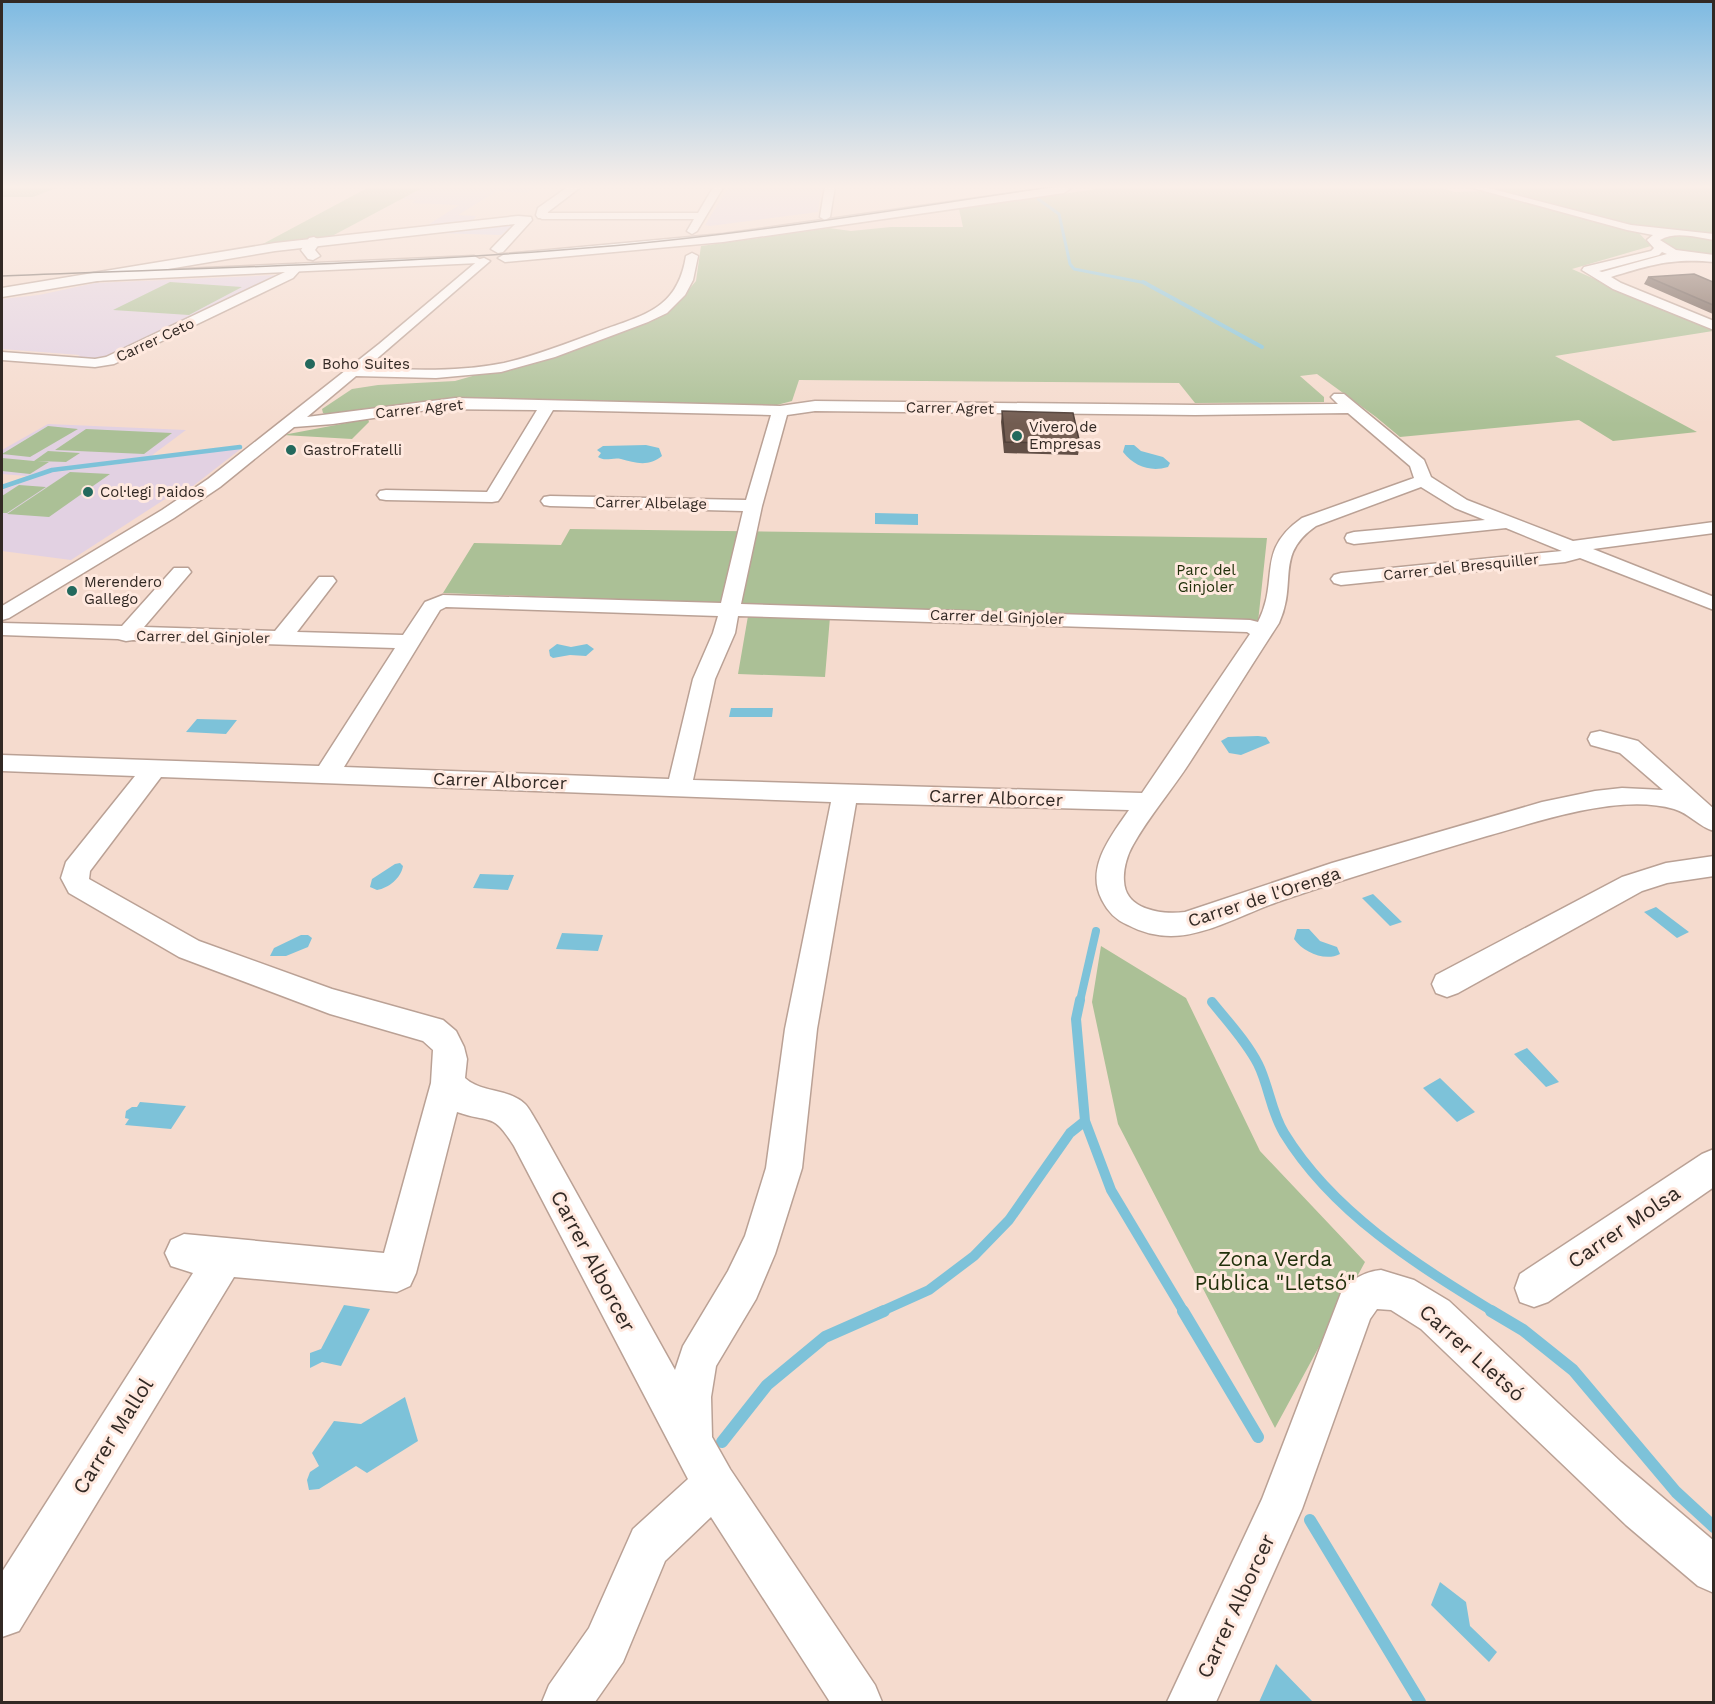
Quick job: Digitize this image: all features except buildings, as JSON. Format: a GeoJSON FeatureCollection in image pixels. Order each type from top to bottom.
{"type":"FeatureCollection","features":[{"type":"Feature","properties":{"kind":"main road"},"geometry":{"type":"LineString","coordinates":[[2,293],[160,266]]}},
{"type":"Feature","properties":{"kind":"main road"},"geometry":{"type":"LineString","coordinates":[[94,277],[337,266]]}},
{"type":"Feature","properties":{"kind":"street"},"geometry":{"type":"LineString","coordinates":[[2,614],[196,496],[353,372],[470,266]]}},
{"type":"Feature","properties":{"kind":"street"},"geometry":{"type":"LineString","coordinates":[[353,372],[434,374],[488,370],[558,351],[647,318],[663,309],[684,287],[689,279],[691,266]]}},
{"type":"Feature","properties":{"kind":"street"},"geometry":{"type":"LineString","coordinates":[[1606,266],[1588,270],[1617,286],[1713,326]]}},
{"type":"Feature","properties":{"kind":"street"},"geometry":{"type":"LineString","coordinates":[[1601,276],[1637,266]]}},
{"type":"Feature","properties":{"kind":"street","name":"Carrer Ceto"},"geometry":{"type":"LineString","coordinates":[[2,356],[95,363],[109,361],[289,275],[296,268]]}},
{"type":"Feature","properties":{"kind":"street","name":"Carrer del Bresquiller"},"geometry":{"type":"LineString","coordinates":[[1337,396],[1420,466],[1423,480],[1461,504],[1713,604]]}},
{"type":"Feature","properties":{"kind":"street","name":"Carrer Agret"},"geometry":{"type":"LineString","coordinates":[[291,422],[323,422],[401,408],[442,404],[780,411],[815,406],[1172,410],[1353,408]]}},
{"type":"Feature","properties":{"kind":"street"},"geometry":{"type":"LineString","coordinates":[[386,495],[492,497],[548,405]]}},
{"type":"Feature","properties":{"kind":"street"},"geometry":{"type":"LineString","coordinates":[[679,788],[705,679],[724,633],[753,506],[780,411]]}},
{"type":"Feature","properties":{"kind":"street","name":"Carrer de l'Orenga"},"geometry":{"type":"LineString","coordinates":[[1423,480],[1319,517],[1293,533],[1281,552],[1276,605],[1263,631],[1181,758],[1120,843],[1110,883],[1113,895],[1127,911],[1139,919],[1158,925],[1176,925],[1202,919],[1250,900],[1397,853],[1569,805],[1607,799],[1673,800],[1693,806],[1713,822]]}},
{"type":"Feature","properties":{"kind":"street","name":"Carrer Albelage"},"geometry":{"type":"LineString","coordinates":[[550,501],[753,506]]}},
{"type":"Feature","properties":{"kind":"street","name":"Carrer del Bresquiller"},"geometry":{"type":"LineString","coordinates":[[1354,538],[1505,523]]}},
{"type":"Feature","properties":{"kind":"street","name":"Carrer del Bresquiller"},"geometry":{"type":"LineString","coordinates":[[1341,579],[1565,556],[1576,550],[1577,546],[1713,527]]}},
{"type":"Feature","properties":{"kind":"street","name":"Carrer del Ginjoler"},"geometry":{"type":"LineString","coordinates":[[126,635],[181,572]]}},
{"type":"Feature","properties":{"kind":"street","name":"Carrer del Ginjoler"},"geometry":{"type":"LineString","coordinates":[[280,639],[326,581]]}},
{"type":"Feature","properties":{"kind":"street","name":"Carrer del Ginjoler"},"geometry":{"type":"LineString","coordinates":[[327,774],[432,606],[439,602],[452,600],[1250,626],[1263,631]]}},
{"type":"Feature","properties":{"kind":"street","name":"Carrer del Ginjoler"},"geometry":{"type":"LineString","coordinates":[[2,629],[126,635],[410,642]]}},
{"type":"Feature","properties":{"kind":"street"},"geometry":{"type":"LineString","coordinates":[[1600,739],[1629,747],[1667,779],[1693,806]]}},
{"type":"Feature","properties":{"kind":"street","name":"Carrer Alborcer"},"geometry":{"type":"LineString","coordinates":[[2,763],[845,794],[1148,802]]}},
{"type":"Feature","properties":{"kind":"street"},"geometry":{"type":"LineString","coordinates":[[155,768],[76,869],[75,878],[79,886],[189,949],[330,1001],[432,1030],[444,1037],[449,1045],[448,1083],[397,1272],[184,1253]]}},
{"type":"Feature","properties":{"kind":"street","name":"Carrer Alborcer"},"geometry":{"type":"LineString","coordinates":[[691,1441],[690,1397],[697,1360],[746,1276],[775,1204],[784,1168],[801,1029],[845,794]]}},
{"type":"Feature","properties":{"kind":"street"},"geometry":{"type":"LineString","coordinates":[[1446,984],[1632,884],[1666,873],[1713,866]]}},
{"type":"Feature","properties":{"kind":"street","name":"Carrer Alborcer"},"geometry":{"type":"LineString","coordinates":[[448,1083],[464,1099],[499,1106],[513,1115],[715,1484],[858,1702]]}},
{"type":"Feature","properties":{"kind":"street","name":"Carrer Molsa"},"geometry":{"type":"LineString","coordinates":[[1534,1288],[1713,1166]]}},
{"type":"Feature","properties":{"kind":"street","name":"Carrer Mallol"},"geometry":{"type":"LineString","coordinates":[[2,1614],[225,1257]]}},
{"type":"Feature","properties":{"kind":"street","name":"Carrer Lletsó"},"geometry":{"type":"LineString","coordinates":[[1280,1509],[1355,1307],[1364,1295],[1375,1290],[1386,1290],[1413,1300],[1435,1315],[1575,1450],[1679,1543],[1713,1570]]}},
{"type":"Feature","properties":{"kind":"street"},"geometry":{"type":"LineString","coordinates":[[566,1702],[606,1645],[649,1545],[715,1484]]}},
{"type":"Feature","properties":{"kind":"street","name":"Carrer Alborcer"},"geometry":{"type":"LineString","coordinates":[[1191,1702],[1280,1509]]}},
{"type":"Feature","properties":{"kind":"shaded area"},"geometry":{"type":"Polygon","coordinates":[[[277,275],[100,360],[74,358],[80,355],[2,349],[2,299],[39,295],[95,283],[277,275]]]}},
{"type":"Feature","properties":{"kind":"shaded area","name":"Col·legi Paidos"},"geometry":{"type":"Polygon","coordinates":[[[48,424],[186,430],[151,456],[62,467],[57,472],[242,448],[184,493],[176,492],[71,560],[2,551],[2,490],[41,476],[46,470],[26,476],[2,474],[2,450],[48,424]]]}},
{"type":"Feature","properties":{"kind":"green space"},"geometry":{"type":"Polygon","coordinates":[[[698,266],[1584,266],[1572,269],[1713,331],[1555,356],[1697,432],[1613,441],[1579,420],[1400,437],[1317,374],[1300,376],[1324,397],[1324,402],[1195,403],[1179,383],[799,380],[792,401],[777,405],[447,399],[327,415],[323,413],[322,409],[352,389],[378,385],[455,381],[570,348],[650,321],[672,309],[696,281],[698,266]]]}},
{"type":"Feature","properties":{"kind":"green space"},"geometry":{"type":"Polygon","coordinates":[[[170,282],[242,287],[189,315],[113,310],[170,282]]]}},
{"type":"Feature","properties":{"kind":"green space"},"geometry":{"type":"Polygon","coordinates":[[[368,419],[369,422],[352,439],[283,435],[368,419]]]}},
{"type":"Feature","properties":{"kind":"green space"},"geometry":{"type":"Polygon","coordinates":[[[48,426],[78,429],[30,457],[2,454],[48,426]]]}},
{"type":"Feature","properties":{"kind":"green space"},"geometry":{"type":"Polygon","coordinates":[[[86,429],[172,433],[144,454],[55,450],[86,429]]]}},
{"type":"Feature","properties":{"kind":"green space"},"geometry":{"type":"Polygon","coordinates":[[[48,451],[80,453],[66,462],[37,461],[49,462],[30,474],[2,471],[2,458],[34,461],[48,451]]]}},
{"type":"Feature","properties":{"kind":"green space"},"geometry":{"type":"Polygon","coordinates":[[[70,472],[110,474],[49,517],[7,514],[70,472]]]}},
{"type":"Feature","properties":{"kind":"green space"},"geometry":{"type":"Polygon","coordinates":[[[19,485],[46,487],[7,513],[2,513],[2,496],[19,485]]]}},
{"type":"Feature","properties":{"kind":"green space","name":"Parc del Ginjoler"},"geometry":{"type":"Polygon","coordinates":[[[570,529],[1267,538],[1258,622],[443,593],[474,543],[561,545],[570,529]]]}},
{"type":"Feature","properties":{"kind":"green space"},"geometry":{"type":"Polygon","coordinates":[[[748,616],[830,617],[825,677],[738,674],[748,616]]]}},
{"type":"Feature","properties":{"kind":"green space","name":"Zona Verda Pública \"Lletsó\""},"geometry":{"type":"Polygon","coordinates":[[[1101,946],[1186,998],[1260,1151],[1365,1262],[1275,1428],[1118,1124],[1092,1002],[1101,946]]]}},
{"type":"Feature","properties":{"kind":"water"},"geometry":{"type":"Polygon","coordinates":[[[646,445],[659,448],[662,456],[652,462],[642,463],[598,457],[601,453],[597,450],[603,446],[646,445]]]}},
{"type":"Feature","properties":{"kind":"water"},"geometry":{"type":"Polygon","coordinates":[[[1125,445],[1134,445],[1141,451],[1163,457],[1170,463],[1168,467],[1155,469],[1138,465],[1123,452],[1125,445]]]}},
{"type":"Feature","properties":{"kind":"water"},"geometry":{"type":"Polygon","coordinates":[[[875,513],[918,514],[918,525],[875,524],[875,513]]]}},
{"type":"Feature","properties":{"kind":"water"},"geometry":{"type":"Polygon","coordinates":[[[557,644],[571,647],[587,644],[594,649],[586,656],[570,655],[553,658],[549,650],[557,644]]]}},
{"type":"Feature","properties":{"kind":"water"},"geometry":{"type":"Polygon","coordinates":[[[731,708],[773,708],[772,717],[729,717],[731,708]]]}},
{"type":"Feature","properties":{"kind":"water"},"geometry":{"type":"Polygon","coordinates":[[[197,719],[237,720],[226,734],[186,732],[197,719]]]}},
{"type":"Feature","properties":{"kind":"water"},"geometry":{"type":"Polygon","coordinates":[[[1228,737],[1266,737],[1270,743],[1241,755],[1229,753],[1221,741],[1228,737]]]}},
{"type":"Feature","properties":{"kind":"water"},"geometry":{"type":"Polygon","coordinates":[[[400,863],[403,866],[402,870],[394,882],[377,890],[370,887],[372,879],[400,863]]]}},
{"type":"Feature","properties":{"kind":"water"},"geometry":{"type":"Polygon","coordinates":[[[480,874],[514,875],[508,890],[473,888],[480,874]]]}},
{"type":"Feature","properties":{"kind":"water"},"geometry":{"type":"Polygon","coordinates":[[[1373,894],[1402,922],[1390,926],[1362,898],[1373,894]]]}},
{"type":"Feature","properties":{"kind":"water"},"geometry":{"type":"Polygon","coordinates":[[[1656,907],[1689,932],[1677,938],[1644,912],[1656,907]]]}},
{"type":"Feature","properties":{"kind":"water"},"geometry":{"type":"Polygon","coordinates":[[[1297,929],[1309,929],[1320,941],[1337,947],[1340,954],[1328,957],[1309,952],[1294,939],[1297,929]]]}},
{"type":"Feature","properties":{"kind":"water"},"geometry":{"type":"Polygon","coordinates":[[[562,933],[603,935],[598,951],[556,949],[562,933]]]}},
{"type":"Feature","properties":{"kind":"water"},"geometry":{"type":"Polygon","coordinates":[[[301,935],[308,935],[312,938],[308,947],[286,956],[270,956],[274,948],[301,935]]]}},
{"type":"Feature","properties":{"kind":"water"},"geometry":{"type":"Polygon","coordinates":[[[1527,1048],[1559,1082],[1546,1087],[1514,1054],[1527,1048]]]}},
{"type":"Feature","properties":{"kind":"water"},"geometry":{"type":"Polygon","coordinates":[[[1440,1078],[1475,1112],[1457,1122],[1423,1088],[1440,1078]]]}},
{"type":"Feature","properties":{"kind":"water"},"geometry":{"type":"Polygon","coordinates":[[[140,1102],[186,1106],[171,1129],[125,1125],[129,1119],[125,1118],[126,1111],[137,1107],[140,1102]]]}},
{"type":"Feature","properties":{"kind":"water"},"geometry":{"type":"Polygon","coordinates":[[[344,1305],[370,1309],[341,1366],[322,1362],[310,1368],[310,1353],[321,1349],[344,1305]]]}},
{"type":"Feature","properties":{"kind":"water"},"geometry":{"type":"Polygon","coordinates":[[[405,1397],[418,1441],[367,1473],[356,1466],[319,1489],[309,1490],[307,1480],[310,1472],[319,1466],[312,1453],[334,1421],[361,1424],[405,1397]]]}},
{"type":"Feature","properties":{"kind":"water"},"geometry":{"type":"Polygon","coordinates":[[[1440,1582],[1466,1602],[1470,1626],[1497,1652],[1489,1662],[1431,1605],[1440,1582]]]}},
{"type":"Feature","properties":{"kind":"water"},"geometry":{"type":"Polygon","coordinates":[[[1276,1664],[1313,1702],[1259,1702],[1276,1664]]]}},
{"type":"Feature","properties":{"kind":"waterway"},"geometry":{"type":"LineString","coordinates":[[1071,266],[1074,269],[1144,283]]}},
{"type":"Feature","properties":{"kind":"waterway"},"geometry":{"type":"LineString","coordinates":[[1144,283],[1262,347]]}},
{"type":"Feature","properties":{"kind":"waterway"},"geometry":{"type":"LineString","coordinates":[[2,487],[52,470],[240,447]]}},
{"type":"Feature","properties":{"kind":"waterway"},"geometry":{"type":"LineString","coordinates":[[1080,1001],[1096,931]]}},
{"type":"Feature","properties":{"kind":"waterway"},"geometry":{"type":"LineString","coordinates":[[1080,1000],[1076,1019],[1085,1121]]}},
{"type":"Feature","properties":{"kind":"waterway"},"geometry":{"type":"LineString","coordinates":[[1212,1002],[1258,1064],[1284,1133],[1304,1162],[1327,1188],[1378,1235],[1435,1275],[1494,1312]]}},
{"type":"Feature","properties":{"kind":"waterway"},"geometry":{"type":"LineString","coordinates":[[880,1312],[929,1290],[974,1256],[1009,1220],[1070,1133],[1085,1121]]}},
{"type":"Feature","properties":{"kind":"waterway"},"geometry":{"type":"LineString","coordinates":[[1085,1121],[1111,1190],[1184,1312]]}},
{"type":"Feature","properties":{"kind":"waterway"},"geometry":{"type":"LineString","coordinates":[[722,1442],[767,1385],[825,1337],[884,1311]]}},
{"type":"Feature","properties":{"kind":"waterway"},"geometry":{"type":"LineString","coordinates":[[1183,1311],[1258,1437]]}},
{"type":"Feature","properties":{"kind":"waterway"},"geometry":{"type":"LineString","coordinates":[[1491,1311],[1523,1330],[1573,1370],[1676,1492],[1714,1527]]}},
{"type":"Feature","properties":{"kind":"waterway"},"geometry":{"type":"LineString","coordinates":[[1310,1520],[1420,1702]]}},
{"type":"Feature","properties":{"kind":"tram line"},"geometry":{"type":"LineString","coordinates":[[2,276],[288,266]]}},
{"type":"Feature","properties":{"kind":"place","name":"Boho Suites"},"geometry":{"type":"Point","coordinates":[310,364]}},
{"type":"Feature","properties":{"kind":"place","name":"Vivero de Empresas"},"geometry":{"type":"Point","coordinates":[1017,436]}},
{"type":"Feature","properties":{"kind":"place","name":"GastroFratelli"},"geometry":{"type":"Point","coordinates":[291,450]}},
{"type":"Feature","properties":{"kind":"place","name":"Col·legi Paidos"},"geometry":{"type":"Point","coordinates":[88,492]}},
{"type":"Feature","properties":{"kind":"place","name":"Merendero Gallego"},"geometry":{"type":"Point","coordinates":[72,591]}}]}
